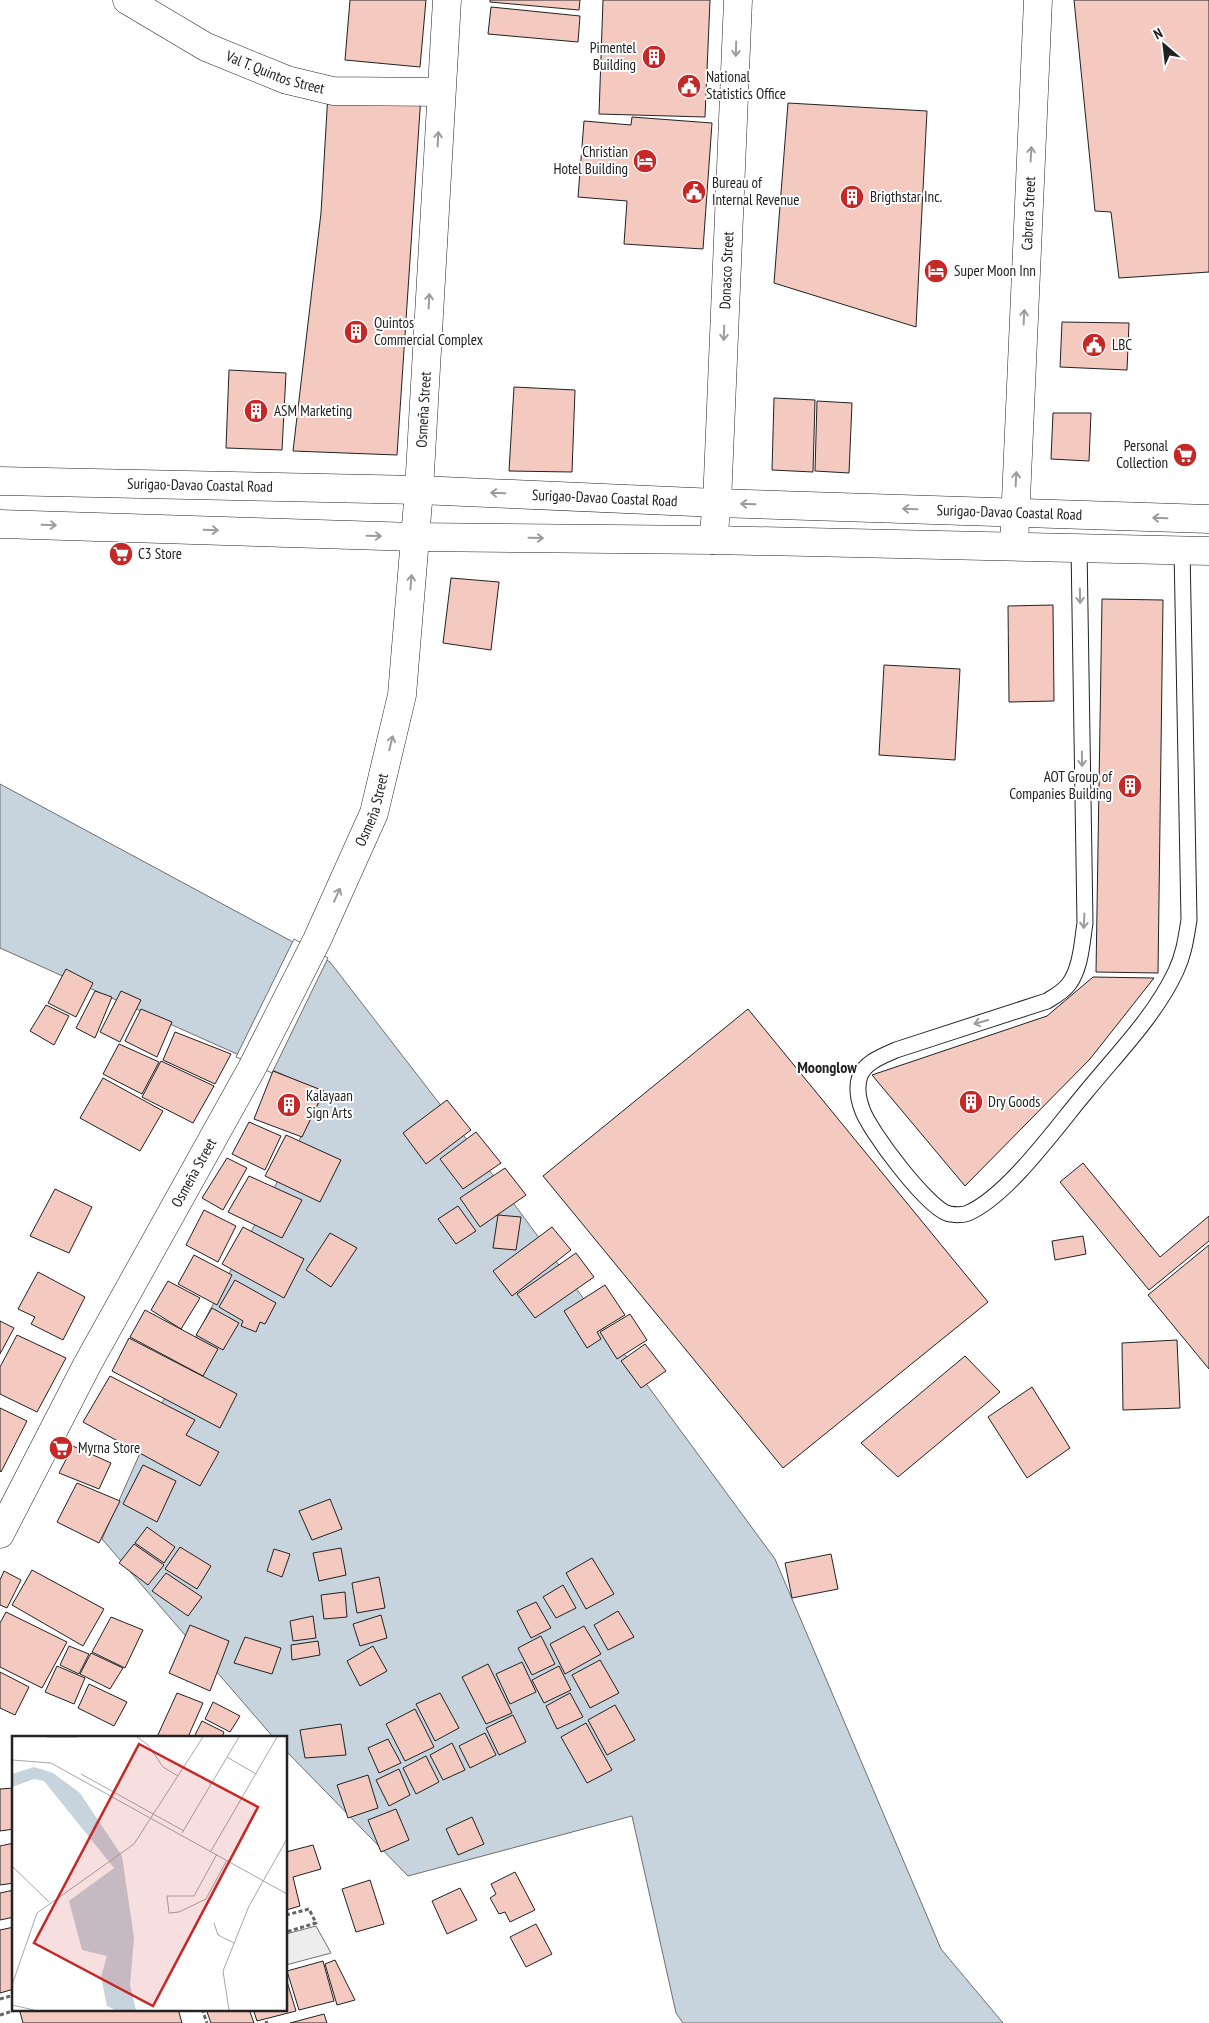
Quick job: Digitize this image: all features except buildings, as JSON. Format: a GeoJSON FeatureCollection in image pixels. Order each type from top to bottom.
{"type":"FeatureCollection","features":[{"type":"Feature","properties":{"kind":"main road","name":"Val T. Quintos Street"},"geometry":{"type":"LineString","coordinates":[[127,0],[206,47],[287,80],[334,91],[440,92]]}},
{"type":"Feature","properties":{"kind":"main road","name":"Osmeña Street"},"geometry":{"type":"LineString","coordinates":[[0,1534],[87,1365],[252,1068],[317,940],[374,813],[402,695],[419,490],[440,92],[447,0]]}},
{"type":"Feature","properties":{"kind":"main road","name":"Donasco Street"},"geometry":{"type":"LineString","coordinates":[[713,540],[717,502],[738,0]]}},
{"type":"Feature","properties":{"kind":"main road","name":"Cabrera Street"},"geometry":{"type":"LineString","coordinates":[[1014,545],[1038,0]]}},
{"type":"Feature","properties":{"kind":"main road","name":"Surigao-Davao Coastal Road"},"geometry":{"type":"LineString","coordinates":[[0,481],[419,490],[1209,519]]}},
{"type":"Feature","properties":{"kind":"main road"},"geometry":{"type":"LineString","coordinates":[[0,524],[415,536],[1014,545],[1209,551]]}},
{"type":"Feature","properties":{"kind":"lane"},"geometry":{"type":"LineString","coordinates":[[1079,547],[1085,923],[1074,975],[1069,984],[1047,1001],[904,1047],[873,1060],[861,1073],[857,1088],[862,1110],[876,1137],[928,1200],[948,1214],[967,1214],[989,1200],[1021,1170],[1150,1014],[1176,972],[1185,949],[1189,920],[1181,587],[1182,550]]}},
{"type":"Feature","properties":{"kind":"path"},"geometry":{"type":"LineString","coordinates":[[288,1915],[309,1909],[316,1923],[288,1931]]}},
{"type":"Feature","properties":{"kind":"path"},"geometry":{"type":"LineString","coordinates":[[0,2000],[12,1996]]}},
{"type":"Feature","properties":{"kind":"path"},"geometry":{"type":"LineString","coordinates":[[0,2015],[16,2010]]}},
{"type":"Feature","properties":{"kind":"path"},"geometry":{"type":"LineString","coordinates":[[202,2010],[207,2023]]}},
{"type":"Feature","properties":{"kind":"shaded area"},"geometry":{"type":"Polygon","coordinates":[[[0,784],[330,962],[456,1125],[775,1559],[941,1949],[1003,2023],[683,2023],[676,2013],[632,1816],[408,1876],[288,1753],[288,1736],[272,1736],[102,1539],[168,1390],[324,1093],[0,948],[0,784]]]}},
{"type":"Feature","properties":{"kind":"shaded area"},"geometry":{"type":"Polygon","coordinates":[[[316,1926],[331,1953],[288,1964],[288,1933],[316,1926]]]}},
{"type":"Feature","properties":{"kind":"pier"},"geometry":{"type":"Polygon","coordinates":[[[294,939],[328,958],[272,1073],[236,1057],[294,939]]]}},
{"type":"Feature","properties":{"kind":"place","name":"Pimentel Building"},"geometry":{"type":"Point","coordinates":[654,57]}},
{"type":"Feature","properties":{"kind":"place","name":"National Statistics Office"},"geometry":{"type":"Point","coordinates":[689,86]}},
{"type":"Feature","properties":{"kind":"place","name":"Christian Hotel Building"},"geometry":{"type":"Point","coordinates":[645,161]}},
{"type":"Feature","properties":{"kind":"place","name":"Bureau of Internal Revenue"},"geometry":{"type":"Point","coordinates":[694,192]}},
{"type":"Feature","properties":{"kind":"place","name":"Brigthstar Inc."},"geometry":{"type":"Point","coordinates":[852,197]}},
{"type":"Feature","properties":{"kind":"place","name":"Super Moon Inn"},"geometry":{"type":"Point","coordinates":[936,271]}},
{"type":"Feature","properties":{"kind":"place","name":"Quintos Commercial Complex"},"geometry":{"type":"Point","coordinates":[356,332]}},
{"type":"Feature","properties":{"kind":"place","name":"LBC"},"geometry":{"type":"Point","coordinates":[1094,345]}},
{"type":"Feature","properties":{"kind":"place","name":"ASM Marketing"},"geometry":{"type":"Point","coordinates":[256,411]}},
{"type":"Feature","properties":{"kind":"place","name":"Personal Collection"},"geometry":{"type":"Point","coordinates":[1185,455]}},
{"type":"Feature","properties":{"kind":"place","name":"C3 Store"},"geometry":{"type":"Point","coordinates":[121,554]}},
{"type":"Feature","properties":{"kind":"place","name":"AOT Group of Companies Building"},"geometry":{"type":"Point","coordinates":[1130,786]}},
{"type":"Feature","properties":{"kind":"place","name":"Dry Goods"},"geometry":{"type":"Point","coordinates":[971,1102]}},
{"type":"Feature","properties":{"kind":"place","name":"Kalayaan Sign Arts"},"geometry":{"type":"Point","coordinates":[289,1105]}},
{"type":"Feature","properties":{"kind":"place","name":"Myrna Store"},"geometry":{"type":"Point","coordinates":[61,1448]}},
{"type":"Feature","properties":{"kind":"district","name":"Moonglow"},"geometry":{"type":"Point","coordinates":[827,1067]}}]}
